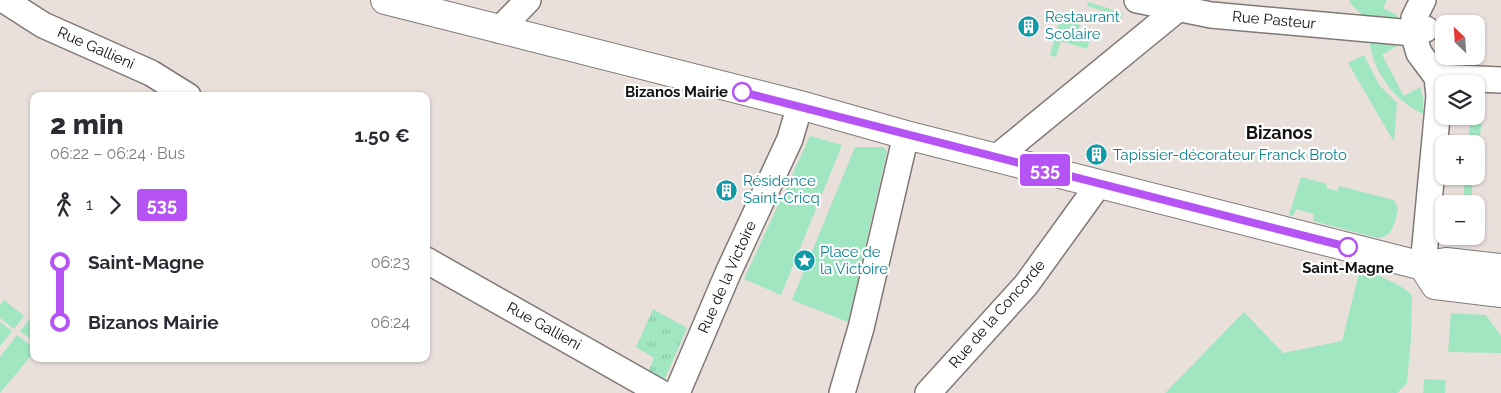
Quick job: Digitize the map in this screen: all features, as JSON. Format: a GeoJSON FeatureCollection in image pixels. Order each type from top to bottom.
{"type":"FeatureCollection","features":[{"type":"Feature","properties":{"kind":"main road"},"geometry":{"type":"LineString","coordinates":[[385,0],[1423,266],[1446,262],[1501,268]]}},
{"type":"Feature","properties":{"kind":"main road"},"geometry":{"type":"LineString","coordinates":[[1423,266],[1436,285],[1501,293]]}},
{"type":"Feature","properties":{"kind":"street","name":"Rue Gallieni"},"geometry":{"type":"LineString","coordinates":[[4,0],[43,25],[151,73],[182,92]]}},
{"type":"Feature","properties":{"kind":"street"},"geometry":{"type":"LineString","coordinates":[[499,30],[528,0]]}},
{"type":"Feature","properties":{"kind":"street","name":"Rue Pasteur"},"geometry":{"type":"LineString","coordinates":[[1137,0],[1211,15],[1419,31]]}},
{"type":"Feature","properties":{"kind":"street"},"geometry":{"type":"LineString","coordinates":[[1423,0],[1414,18],[1419,31],[1419,53],[1436,75]]}},
{"type":"Feature","properties":{"kind":"street"},"geometry":{"type":"LineString","coordinates":[[997,157],[1179,8]]}},
{"type":"Feature","properties":{"kind":"street"},"geometry":{"type":"LineString","coordinates":[[1485,79],[1501,80]]}},
{"type":"Feature","properties":{"kind":"street","name":"Rue de la Victoire"},"geometry":{"type":"LineString","coordinates":[[677,393],[728,273],[790,139],[800,106]]}},
{"type":"Feature","properties":{"kind":"street"},"geometry":{"type":"LineString","coordinates":[[1423,266],[1438,125]]}},
{"type":"Feature","properties":{"kind":"street"},"geometry":{"type":"LineString","coordinates":[[842,393],[861,328],[906,135]]}},
{"type":"Feature","properties":{"kind":"street","name":"Rue de la Concorde"},"geometry":{"type":"LineString","coordinates":[[928,393],[1026,285],[1100,184]]}},
{"type":"Feature","properties":{"kind":"street","name":"Rue Gallieni"},"geometry":{"type":"LineString","coordinates":[[430,262],[662,393]]}},
{"type":"Feature","properties":{"kind":"green space"},"geometry":{"type":"Polygon","coordinates":[[[1351,0],[1387,0],[1383,8],[1397,15],[1398,20],[1365,18],[1349,2],[1351,0]]]}},
{"type":"Feature","properties":{"kind":"green space"},"geometry":{"type":"Polygon","coordinates":[[[1088,2],[1123,13],[1120,24],[1110,21],[1111,13],[1087,6],[1088,2]]]}},
{"type":"Feature","properties":{"kind":"green space"},"geometry":{"type":"Polygon","coordinates":[[[1061,16],[1081,22],[1079,30],[1092,34],[1087,49],[1061,41],[1056,57],[1050,55],[1061,16]]]}},
{"type":"Feature","properties":{"kind":"green space"},"geometry":{"type":"Polygon","coordinates":[[[1369,39],[1393,39],[1397,46],[1382,55],[1404,96],[1420,87],[1423,97],[1423,114],[1402,101],[1386,83],[1375,63],[1369,39]]]}},
{"type":"Feature","properties":{"kind":"green space"},"geometry":{"type":"Polygon","coordinates":[[[1364,55],[1379,85],[1397,103],[1394,142],[1348,63],[1364,55]]]}},
{"type":"Feature","properties":{"kind":"green space"},"geometry":{"type":"Polygon","coordinates":[[[1470,125],[1481,125],[1480,135],[1469,135],[1470,125]]]}},
{"type":"Feature","properties":{"kind":"green space"},"geometry":{"type":"Polygon","coordinates":[[[810,136],[842,145],[781,295],[744,279],[810,136]]]}},
{"type":"Feature","properties":{"kind":"green space"},"geometry":{"type":"Polygon","coordinates":[[[855,147],[883,147],[887,151],[848,322],[792,300],[855,147]]]}},
{"type":"Feature","properties":{"kind":"green space"},"geometry":{"type":"Polygon","coordinates":[[[1301,177],[1327,184],[1326,188],[1337,191],[1339,186],[1394,200],[1398,208],[1393,228],[1387,235],[1377,238],[1313,221],[1314,214],[1296,209],[1293,216],[1289,215],[1301,177]]]}},
{"type":"Feature","properties":{"kind":"green space"},"geometry":{"type":"Polygon","coordinates":[[[1464,185],[1472,185],[1471,195],[1463,195],[1464,185]]]}},
{"type":"Feature","properties":{"kind":"green space"},"geometry":{"type":"Polygon","coordinates":[[[1360,269],[1380,276],[1404,288],[1412,296],[1407,383],[1397,393],[1165,393],[1244,312],[1283,353],[1342,341],[1360,269]]]}},
{"type":"Feature","properties":{"kind":"green space"},"geometry":{"type":"Polygon","coordinates":[[[4,300],[24,316],[14,329],[0,318],[0,305],[4,300]]]}},
{"type":"Feature","properties":{"kind":"green space"},"geometry":{"type":"Polygon","coordinates":[[[653,309],[687,328],[663,383],[647,375],[654,358],[636,347],[653,309]]]}},
{"type":"Feature","properties":{"kind":"green space"},"geometry":{"type":"Polygon","coordinates":[[[1451,313],[1486,315],[1501,336],[1501,353],[1448,352],[1451,313]]]}},
{"type":"Feature","properties":{"kind":"green space"},"geometry":{"type":"Polygon","coordinates":[[[30,318],[30,339],[20,331],[30,318]]]}},
{"type":"Feature","properties":{"kind":"green space"},"geometry":{"type":"Polygon","coordinates":[[[0,322],[12,331],[0,346],[0,322]]]}},
{"type":"Feature","properties":{"kind":"green space"},"geometry":{"type":"Polygon","coordinates":[[[17,335],[30,345],[30,357],[0,393],[0,357],[17,335]]]}},
{"type":"Feature","properties":{"kind":"green space"},"geometry":{"type":"Polygon","coordinates":[[[1424,379],[1446,380],[1445,393],[1423,393],[1424,379]]]}},
{"type":"Feature","properties":{"kind":"bus line","name":"535"},"geometry":{"type":"LineString","coordinates":[[742,92],[1348,247]]}},
{"type":"Feature","properties":{"kind":"place","name":"Restaurant Scolaire"},"geometry":{"type":"Point","coordinates":[1029,26]}},
{"type":"Feature","properties":{"kind":"place","name":"Bizanos Mairie"},"geometry":{"type":"Point","coordinates":[742,92]}},
{"type":"Feature","properties":{"kind":"place","name":"Tapissier-décorateur Franck Broto"},"geometry":{"type":"Point","coordinates":[1097,155]}},
{"type":"Feature","properties":{"kind":"place","name":"Résidence Saint-Cricq"},"geometry":{"type":"Point","coordinates":[727,190]}},
{"type":"Feature","properties":{"kind":"place","name":"Saint-Magne"},"geometry":{"type":"Point","coordinates":[1348,247]}},
{"type":"Feature","properties":{"kind":"place","name":"Place de la Victoire"},"geometry":{"type":"Point","coordinates":[804,261]}},
{"type":"Feature","properties":{"kind":"district","name":"Bizanos"},"geometry":{"type":"Point","coordinates":[1279,133]}}]}
